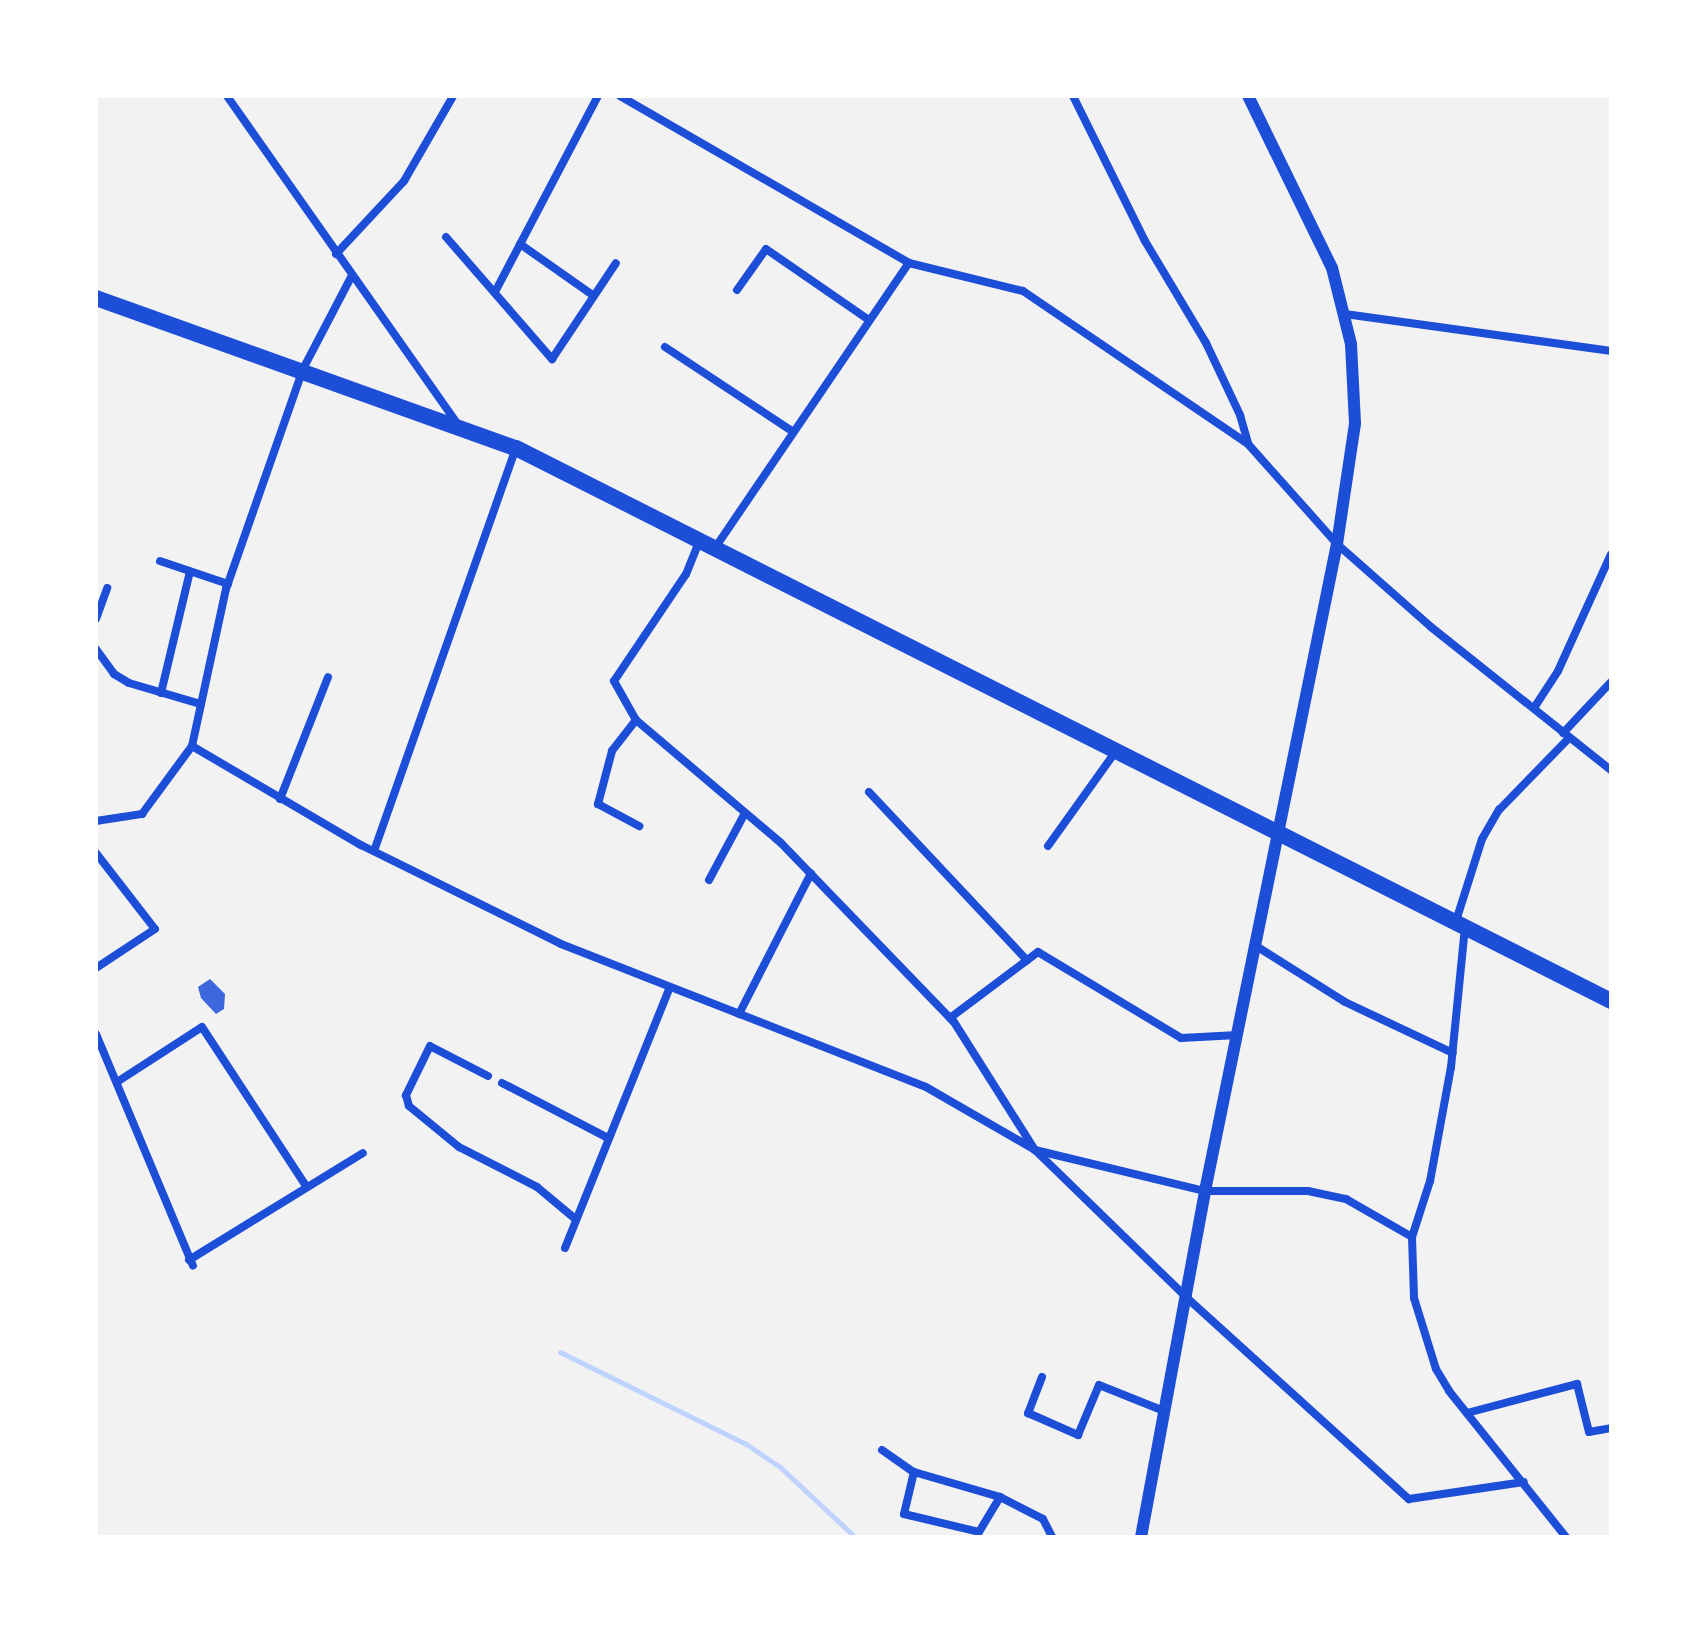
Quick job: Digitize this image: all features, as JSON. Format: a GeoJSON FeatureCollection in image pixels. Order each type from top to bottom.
{"type":"FeatureCollection","features":[{"type":"Feature","properties":{"kind":"main road"},"geometry":{"type":"LineString","coordinates":[[96,298],[303,369],[516,448],[1611,1001]]}},
{"type":"Feature","properties":{"kind":"street"},"geometry":{"type":"LineString","coordinates":[[227,96],[457,424]]}},
{"type":"Feature","properties":{"kind":"street"},"geometry":{"type":"LineString","coordinates":[[336,254],[404,181],[453,96]]}},
{"type":"Feature","properties":{"kind":"street"},"geometry":{"type":"LineString","coordinates":[[495,292],[598,96]]}},
{"type":"Feature","properties":{"kind":"street"},"geometry":{"type":"LineString","coordinates":[[620,96],[909,263],[1023,291],[1248,444],[1337,544],[1611,770]]}},
{"type":"Feature","properties":{"kind":"street"},"geometry":{"type":"LineString","coordinates":[[1073,96],[1145,241],[1206,343],[1240,415],[1248,444]]}},
{"type":"Feature","properties":{"kind":"street"},"geometry":{"type":"LineString","coordinates":[[1141,1537],[1205,1191],[1282,833],[1337,544],[1355,423],[1356,387],[1345,314],[1332,268],[1248,96]]}},
{"type":"Feature","properties":{"kind":"street"},"geometry":{"type":"LineString","coordinates":[[446,237],[552,359],[616,263]]}},
{"type":"Feature","properties":{"kind":"street"},"geometry":{"type":"LineString","coordinates":[[520,244],[594,296]]}},
{"type":"Feature","properties":{"kind":"street"},"geometry":{"type":"LineString","coordinates":[[737,290],[766,249],[869,320]]}},
{"type":"Feature","properties":{"kind":"street"},"geometry":{"type":"LineString","coordinates":[[909,263],[792,431],[686,574],[614,681],[636,720],[811,873],[950,1018],[1035,1150],[1186,1297],[1409,1499],[1524,1482]]}},
{"type":"Feature","properties":{"kind":"street"},"geometry":{"type":"LineString","coordinates":[[96,821],[142,814],[192,746],[228,584],[303,369],[351,277]]}},
{"type":"Feature","properties":{"kind":"street"},"geometry":{"type":"LineString","coordinates":[[1345,314],[1611,351]]}},
{"type":"Feature","properties":{"kind":"street"},"geometry":{"type":"LineString","coordinates":[[665,347],[792,431]]}},
{"type":"Feature","properties":{"kind":"street"},"geometry":{"type":"LineString","coordinates":[[374,851],[516,448]]}},
{"type":"Feature","properties":{"kind":"street"},"geometry":{"type":"LineString","coordinates":[[1534,708],[1558,671],[1611,554]]}},
{"type":"Feature","properties":{"kind":"street"},"geometry":{"type":"LineString","coordinates":[[160,561],[228,584]]}},
{"type":"Feature","properties":{"kind":"street"},"geometry":{"type":"LineString","coordinates":[[161,693],[190,571]]}},
{"type":"Feature","properties":{"kind":"street"},"geometry":{"type":"LineString","coordinates":[[96,619],[107,588]]}},
{"type":"Feature","properties":{"kind":"street"},"geometry":{"type":"LineString","coordinates":[[96,649],[114,674],[161,693],[201,704]]}},
{"type":"Feature","properties":{"kind":"street"},"geometry":{"type":"LineString","coordinates":[[280,799],[328,677]]}},
{"type":"Feature","properties":{"kind":"street"},"geometry":{"type":"LineString","coordinates":[[1566,1537],[1467,1413],[1436,1369],[1414,1298],[1412,1237],[1430,1181],[1453,1053],[1460,924],[1482,839],[1499,810],[1611,682]]}},
{"type":"Feature","properties":{"kind":"street"},"geometry":{"type":"LineString","coordinates":[[636,720],[612,751],[598,804],[639,826]]}},
{"type":"Feature","properties":{"kind":"street"},"geometry":{"type":"LineString","coordinates":[[192,746],[374,851],[561,944],[926,1087],[1035,1150],[1205,1191],[1308,1191],[1334,1197],[1412,1237]]}},
{"type":"Feature","properties":{"kind":"street"},"geometry":{"type":"LineString","coordinates":[[1048,846],[1116,750]]}},
{"type":"Feature","properties":{"kind":"street"},"geometry":{"type":"LineString","coordinates":[[869,792],[1027,960]]}},
{"type":"Feature","properties":{"kind":"street"},"geometry":{"type":"LineString","coordinates":[[709,880],[745,813]]}},
{"type":"Feature","properties":{"kind":"street"},"geometry":{"type":"LineString","coordinates":[[96,853],[155,929],[96,968]]}},
{"type":"Feature","properties":{"kind":"street"},"geometry":{"type":"LineString","coordinates":[[739,1014],[811,873]]}},
{"type":"Feature","properties":{"kind":"street"},"geometry":{"type":"LineString","coordinates":[[1256,946],[1345,1002],[1453,1053]]}},
{"type":"Feature","properties":{"kind":"street"},"geometry":{"type":"LineString","coordinates":[[950,1018],[1038,952],[1181,1038],[1238,1035]]}},
{"type":"Feature","properties":{"kind":"street"},"geometry":{"type":"LineString","coordinates":[[565,1248],[573,1217],[670,987]]}},
{"type":"Feature","properties":{"kind":"street"},"geometry":{"type":"LineString","coordinates":[[117,1082],[202,1027],[306,1186]]}},
{"type":"Feature","properties":{"kind":"street"},"geometry":{"type":"LineString","coordinates":[[96,1034],[191,1263],[306,1186],[363,1153]]}},
{"type":"Feature","properties":{"kind":"street"},"geometry":{"type":"LineString","coordinates":[[488,1076],[430,1046],[406,1095],[409,1106],[459,1147],[537,1187],[573,1217]]}},
{"type":"Feature","properties":{"kind":"street"},"geometry":{"type":"LineString","coordinates":[[502,1083],[606,1137]]}},
{"type":"Feature","properties":{"kind":"street"},"geometry":{"type":"LineString","coordinates":[[1042,1377],[1028,1413],[1078,1435],[1099,1385],[1164,1411]]}},
{"type":"Feature","properties":{"kind":"street"},"geometry":{"type":"LineString","coordinates":[[1467,1413],[1577,1384],[1589,1432],[1611,1428]]}},
{"type":"Feature","properties":{"kind":"street"},"geometry":{"type":"LineString","coordinates":[[882,1450],[914,1472],[1000,1497],[1043,1519],[1052,1537]]}},
{"type":"Feature","properties":{"kind":"street"},"geometry":{"type":"LineString","coordinates":[[914,1472],[904,1514],[979,1532],[1000,1497]]}},
{"type":"Feature","properties":{"kind":"building"},"geometry":{"type":"Polygon","coordinates":[[[210,979],[225,994],[224,1009],[216,1014],[201,998],[198,987],[210,979]]]}},
{"type":"Feature","properties":{"kind":"waterway"},"geometry":{"type":"LineString","coordinates":[[560,1352],[746,1444],[780,1467],[855,1537]]}}]}
